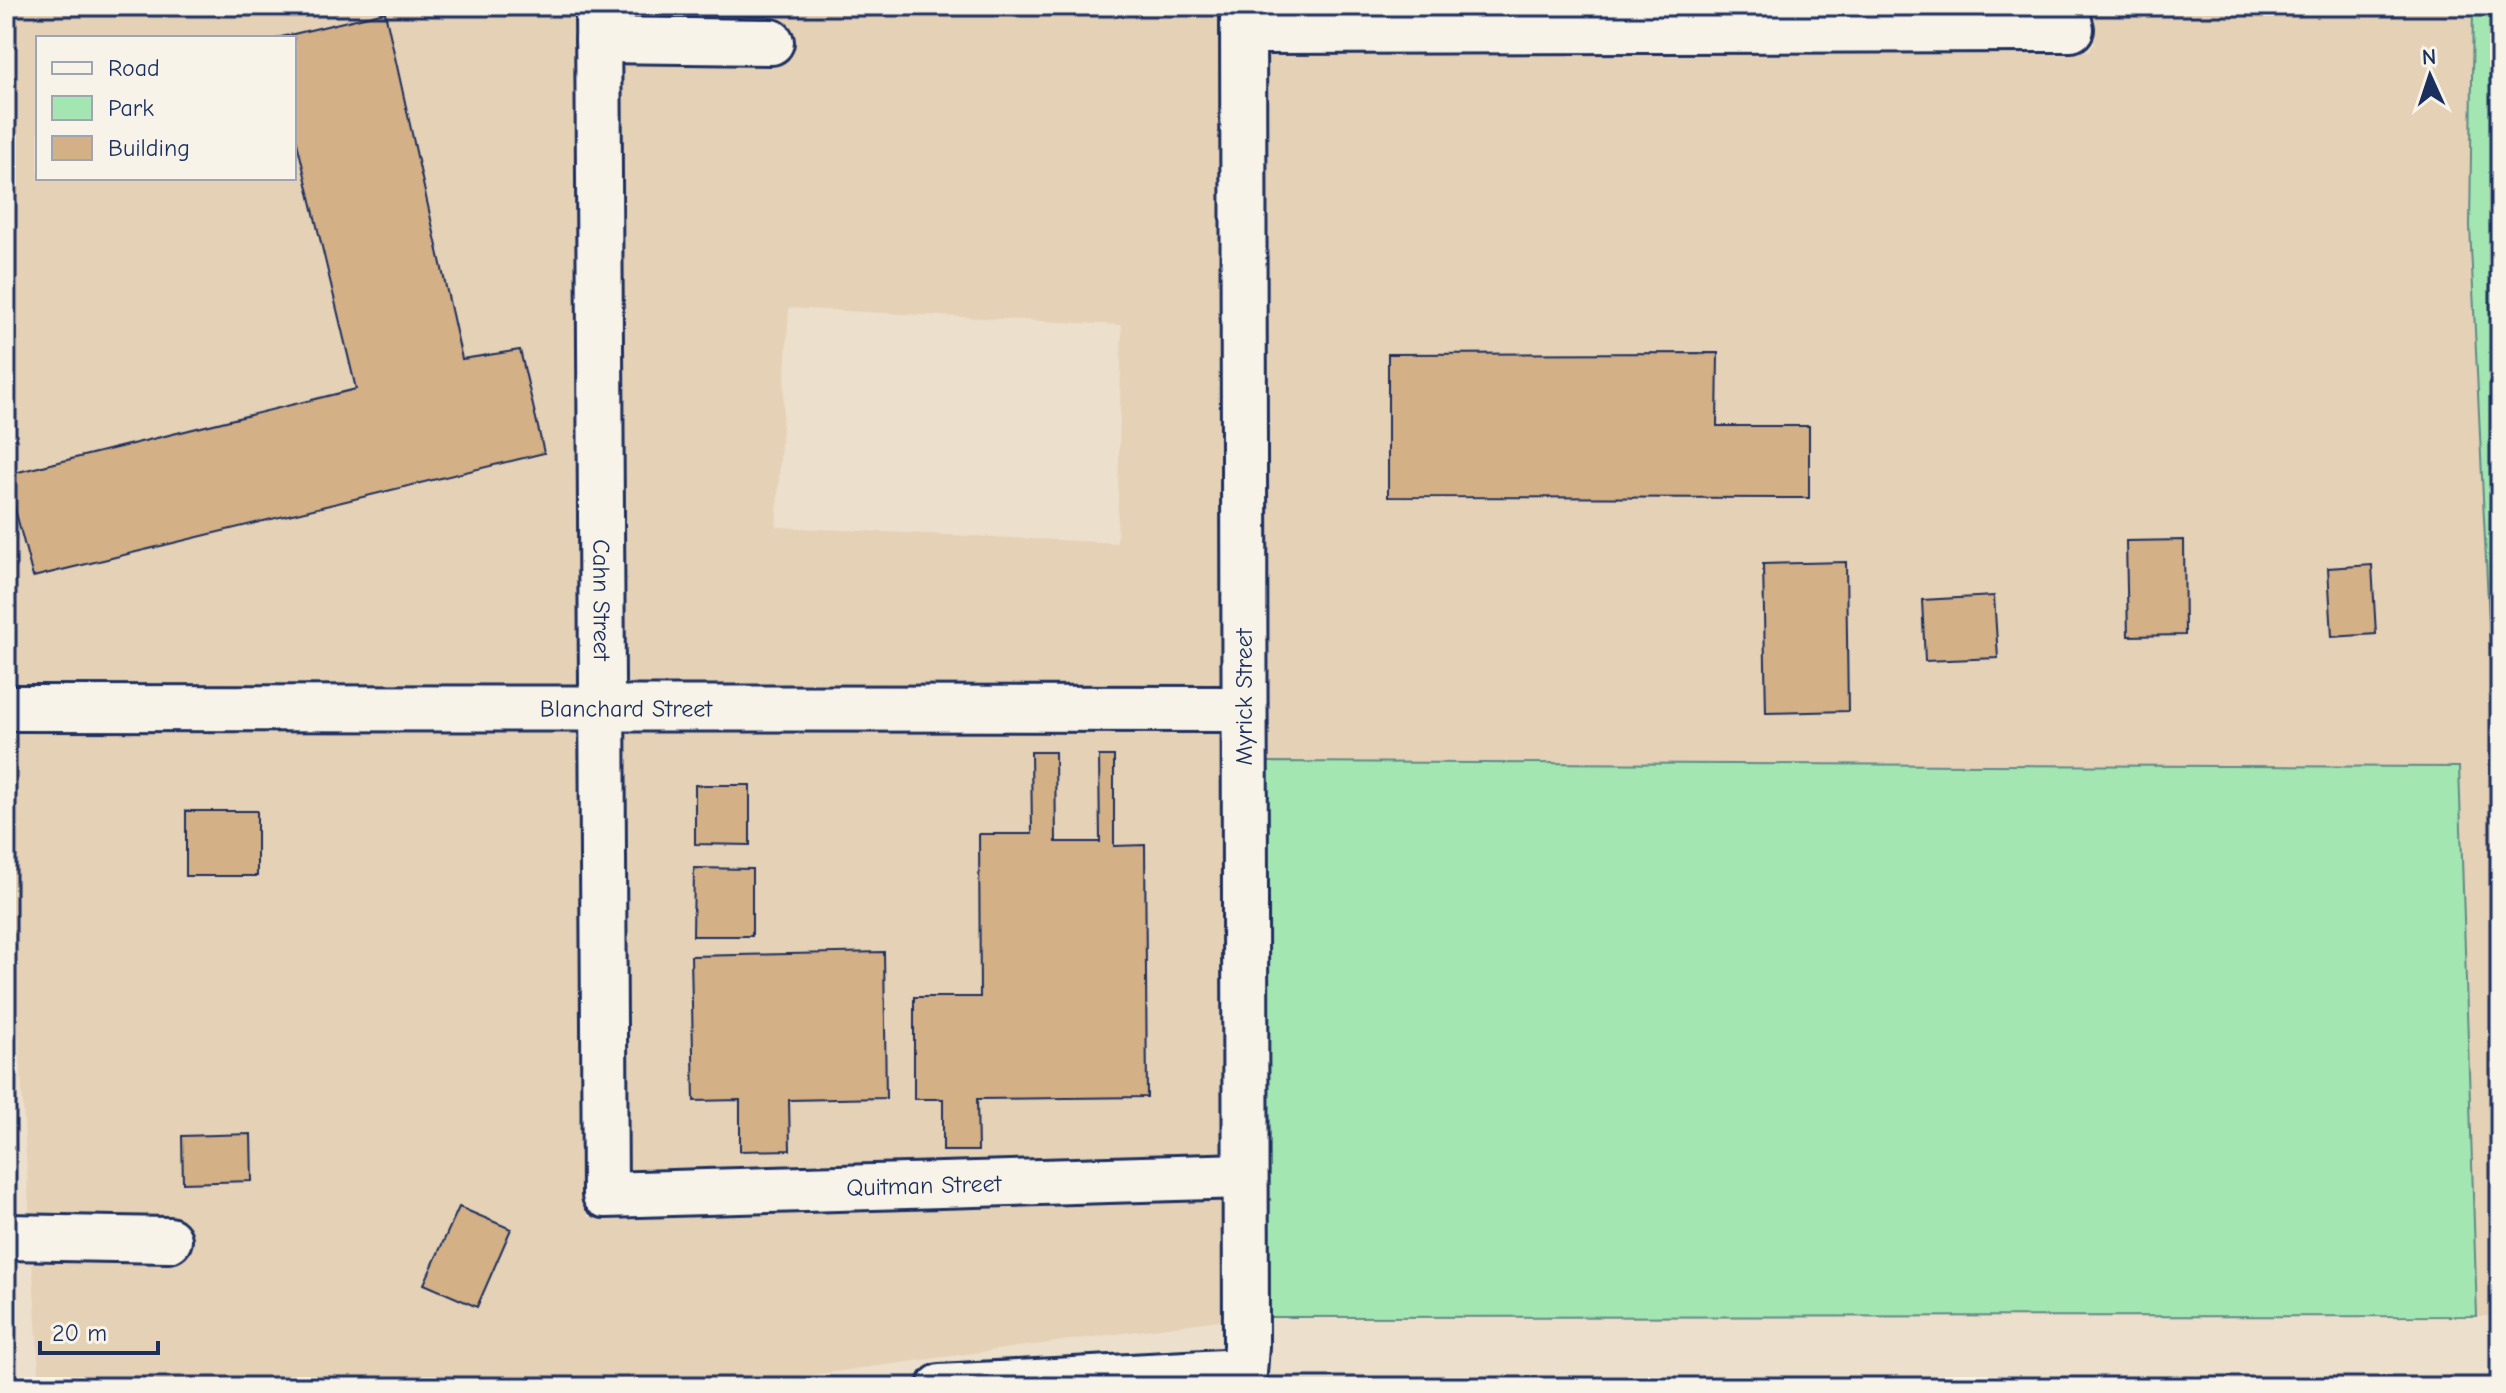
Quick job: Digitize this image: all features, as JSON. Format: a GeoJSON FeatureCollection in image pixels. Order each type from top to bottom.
{"type":"FeatureCollection","features":[{"type":"Feature","properties":{"kind":"street"},"geometry":{"type":"LineString","coordinates":[[1244,19],[2068,17]]}},
{"type":"Feature","properties":{"kind":"street","name":"Myrick Street"},"geometry":{"type":"LineString","coordinates":[[1243,1379],[1246,1346],[1244,19]]}},
{"type":"Feature","properties":{"kind":"street"},"geometry":{"type":"LineString","coordinates":[[598,23],[771,42]]}},
{"type":"Feature","properties":{"kind":"street","name":"Cahn Street"},"geometry":{"type":"LineString","coordinates":[[598,23],[605,1195]]}},
{"type":"Feature","properties":{"kind":"street","name":"Blanchard Street"},"geometry":{"type":"LineString","coordinates":[[6,708],[1244,709]]}},
{"type":"Feature","properties":{"kind":"street","name":"Quitman Street"},"geometry":{"type":"LineString","coordinates":[[605,1195],[1244,1176]]}},
{"type":"Feature","properties":{"kind":"street"},"geometry":{"type":"LineString","coordinates":[[6,1237],[169,1240]]}},
{"type":"Feature","properties":{"kind":"street"},"geometry":{"type":"LineString","coordinates":[[940,1387],[1243,1379]]}},
{"type":"Feature","properties":{"kind":"shaded area"},"geometry":{"type":"Polygon","coordinates":[[[6,6],[579,6],[582,686],[6,686],[6,6]]]}},
{"type":"Feature","properties":{"kind":"shaded area"},"geometry":{"type":"Polygon","coordinates":[[[618,6],[1224,6],[1224,686],[621,685],[618,6]],[[789,308],[776,527],[1117,543],[1122,325],[789,308]]]}},
{"type":"Feature","properties":{"kind":"shaded area"},"geometry":{"type":"Polygon","coordinates":[[[1263,6],[2045,6],[1263,8],[1263,6]]]}},
{"type":"Feature","properties":{"kind":"shaded area"},"geometry":{"type":"Polygon","coordinates":[[[2090,6],[2473,6],[2470,226],[2495,747],[2500,748],[2500,1316],[2477,1316],[2459,767],[1264,762],[1264,54],[2056,51],[2057,56],[2091,51],[2091,46],[2095,45],[2090,6]]]}},
{"type":"Feature","properties":{"kind":"shaded area"},"geometry":{"type":"Polygon","coordinates":[[[582,730],[587,1217],[1224,1199],[1226,1319],[721,1387],[40,1387],[6,823],[6,731],[582,730]]]}},
{"type":"Feature","properties":{"kind":"shaded area"},"geometry":{"type":"Polygon","coordinates":[[[622,731],[1225,731],[1224,1154],[625,1171],[622,731]]]}},
{"type":"Feature","properties":{"kind":"green space"},"geometry":{"type":"Polygon","coordinates":[[[2473,6],[2500,6],[2500,748],[2495,748],[2470,226],[2473,6]]]}},
{"type":"Feature","properties":{"kind":"green space"},"geometry":{"type":"Polygon","coordinates":[[[1264,762],[2459,767],[2477,1316],[1265,1317],[1264,762]]]}},
{"type":"Feature","properties":{"kind":"building"},"geometry":{"type":"Polygon","coordinates":[[[385,12],[462,359],[520,350],[544,453],[33,577],[6,475],[356,389],[296,138],[296,36],[285,36],[385,12]]]}},
{"type":"Feature","properties":{"kind":"building"},"geometry":{"type":"Polygon","coordinates":[[[1718,353],[1717,426],[1809,426],[1809,498],[1388,497],[1388,354],[1718,353]]]}},
{"type":"Feature","properties":{"kind":"building"},"geometry":{"type":"Polygon","coordinates":[[[2184,540],[2185,635],[2128,636],[2126,541],[2184,540]]]}},
{"type":"Feature","properties":{"kind":"building"},"geometry":{"type":"Polygon","coordinates":[[[1846,562],[1848,711],[1766,713],[1763,564],[1846,562]]]}},
{"type":"Feature","properties":{"kind":"building"},"geometry":{"type":"Polygon","coordinates":[[[2372,565],[2376,634],[2332,637],[2328,568],[2372,565]]]}},
{"type":"Feature","properties":{"kind":"building"},"geometry":{"type":"Polygon","coordinates":[[[1994,596],[1998,658],[1925,661],[1922,600],[1994,596]]]}},
{"type":"Feature","properties":{"kind":"building"},"geometry":{"type":"Polygon","coordinates":[[[1031,752],[1055,752],[1056,842],[1100,842],[1099,756],[1114,756],[1114,846],[1145,845],[1147,1097],[977,1099],[978,1151],[943,1151],[943,1099],[914,1099],[914,997],[980,997],[979,834],[1032,834],[1031,752]]]}},
{"type":"Feature","properties":{"kind":"building"},"geometry":{"type":"Polygon","coordinates":[[[695,785],[750,785],[750,845],[695,844],[695,785]]]}},
{"type":"Feature","properties":{"kind":"building"},"geometry":{"type":"Polygon","coordinates":[[[186,811],[257,811],[257,876],[186,876],[186,811]]]}},
{"type":"Feature","properties":{"kind":"building"},"geometry":{"type":"Polygon","coordinates":[[[694,868],[752,869],[752,936],[693,936],[694,868]]]}},
{"type":"Feature","properties":{"kind":"building"},"geometry":{"type":"Polygon","coordinates":[[[884,952],[886,1098],[789,1100],[790,1150],[740,1151],[740,1100],[694,1101],[691,956],[884,952]]]}},
{"type":"Feature","properties":{"kind":"building"},"geometry":{"type":"Polygon","coordinates":[[[251,1134],[252,1181],[183,1183],[182,1136],[251,1134]]]}},
{"type":"Feature","properties":{"kind":"building"},"geometry":{"type":"Polygon","coordinates":[[[459,1207],[511,1229],[477,1307],[424,1284],[459,1207]]]}}]}
